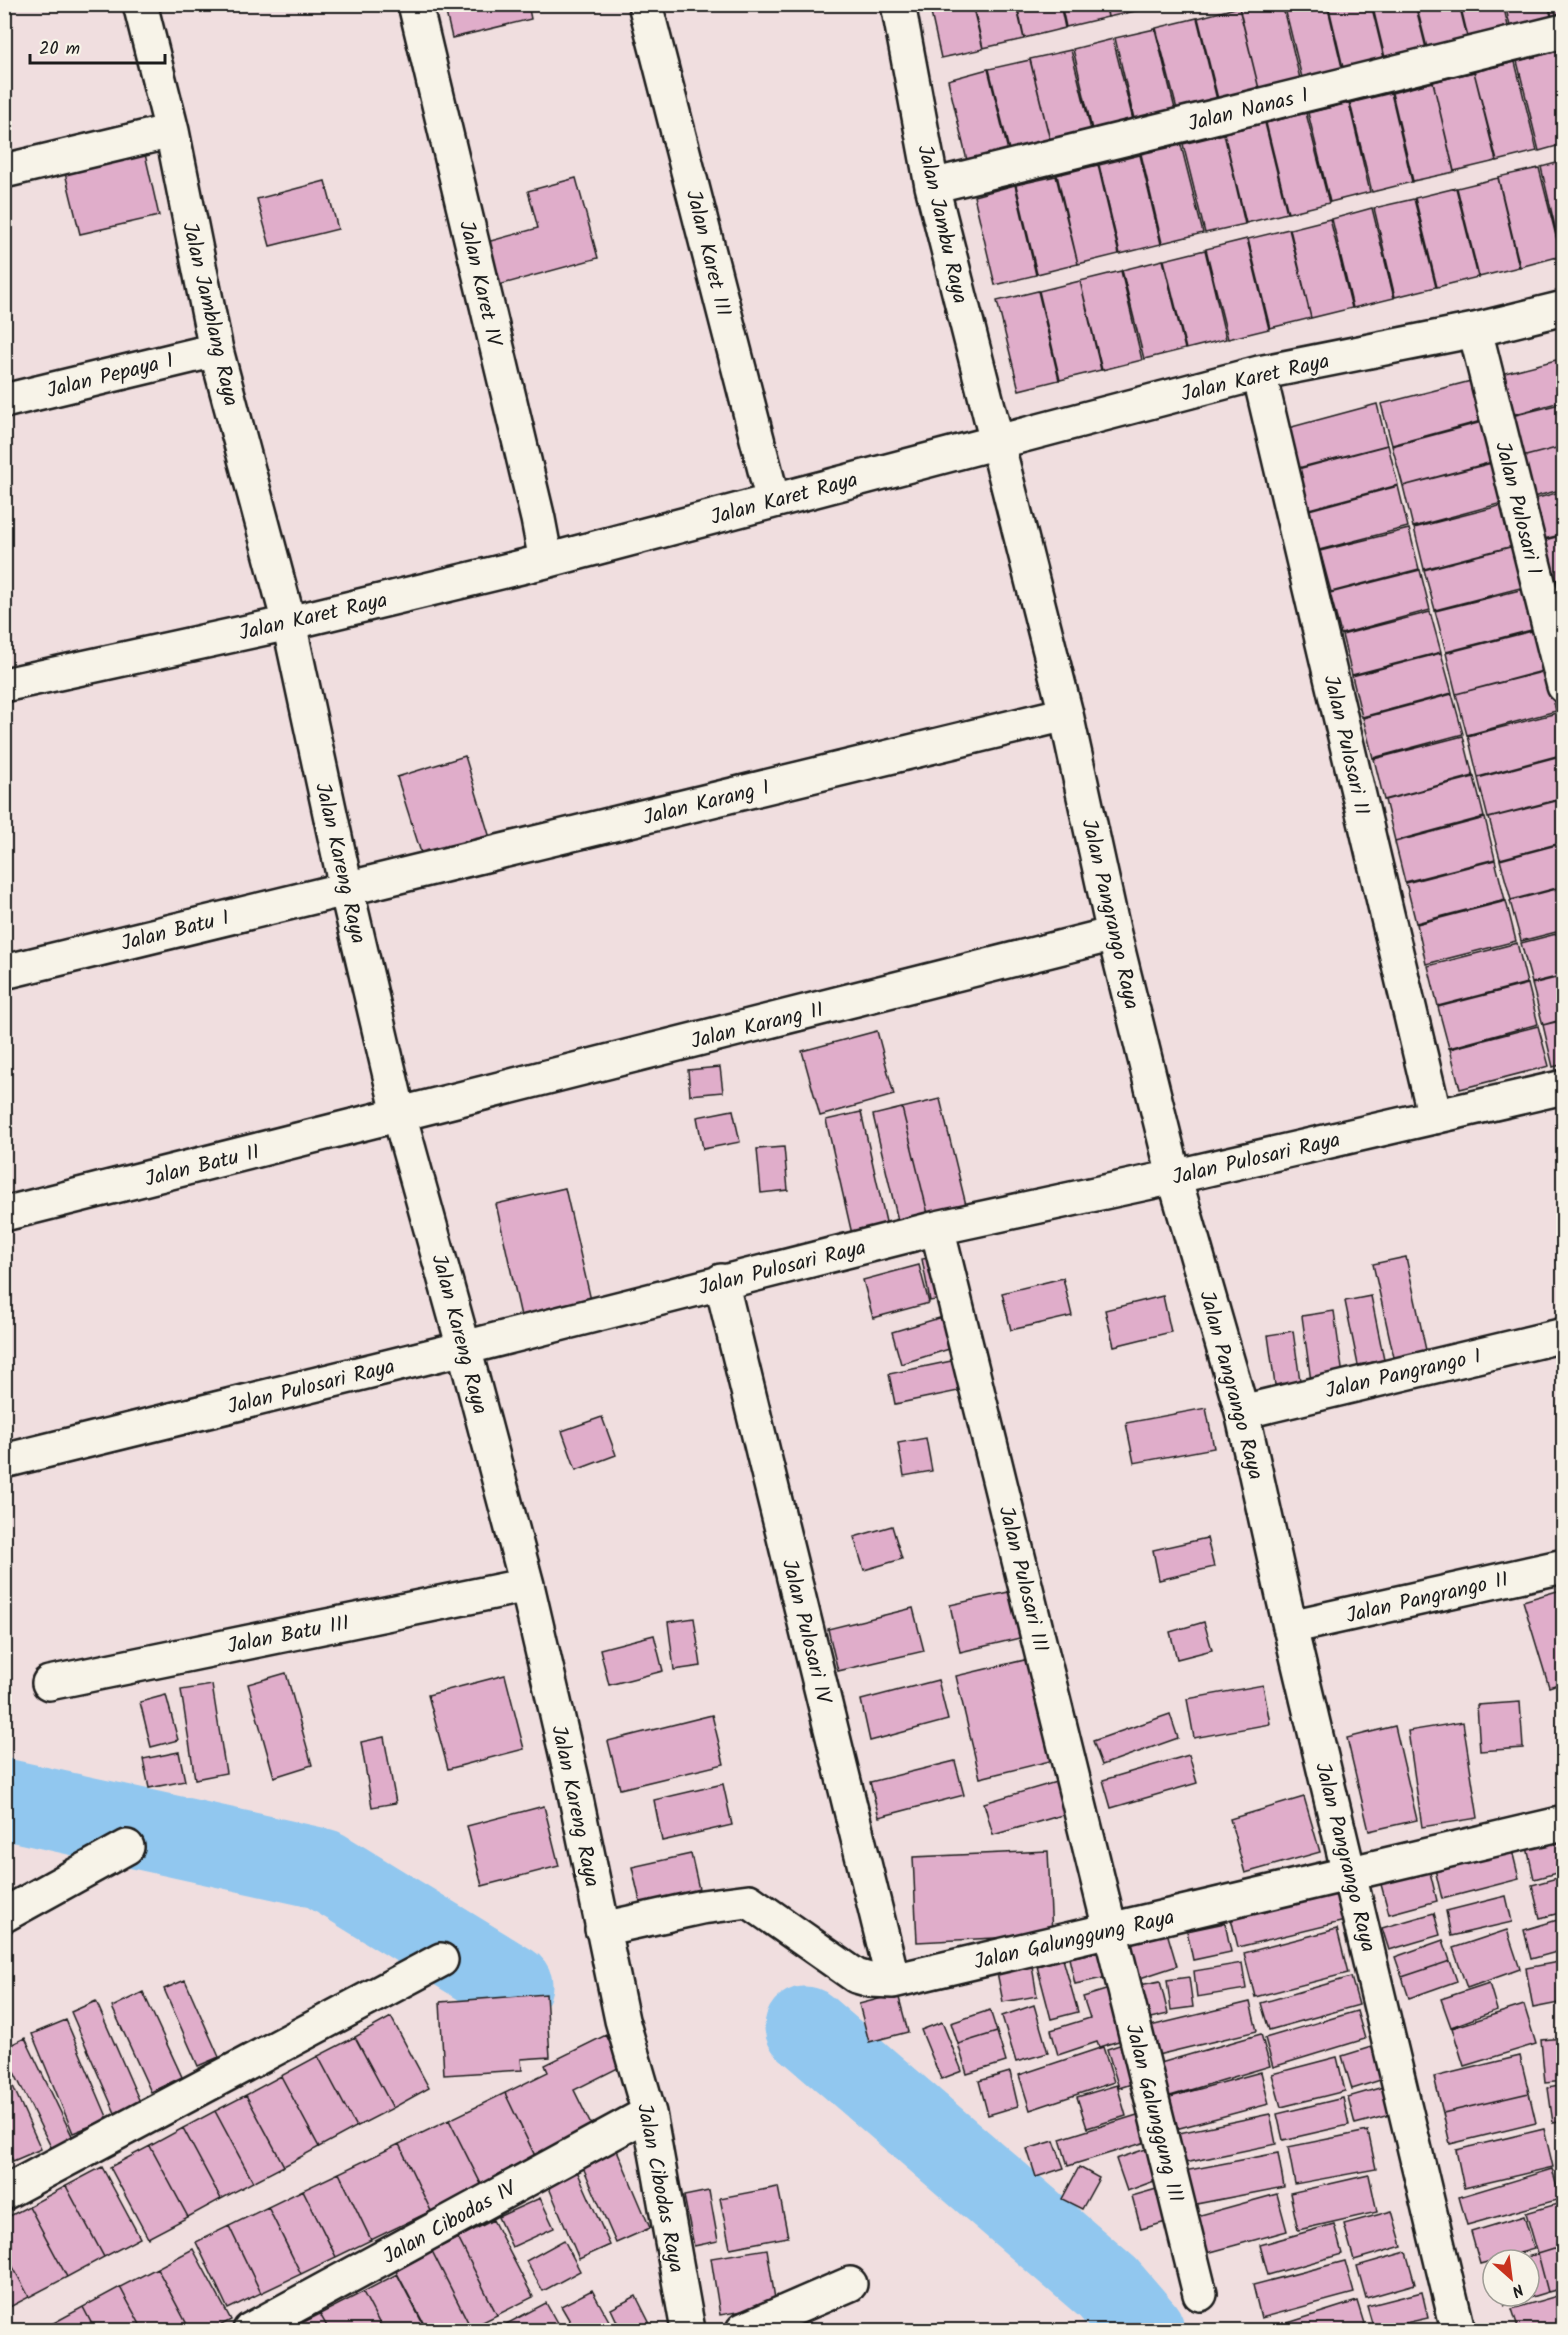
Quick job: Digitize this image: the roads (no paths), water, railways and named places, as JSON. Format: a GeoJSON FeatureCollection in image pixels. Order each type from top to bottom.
{"type":"FeatureCollection","features":[{"type":"Feature","properties":{"kind":"street","name":"Jalan Jamblang Raya"},"geometry":{"type":"LineString","coordinates":[[140,4],[172,131],[216,350],[288,622]]}},
{"type":"Feature","properties":{"kind":"street","name":"Jalan Karet IV"},"geometry":{"type":"LineString","coordinates":[[415,4],[538,519],[546,561]]}},
{"type":"Feature","properties":{"kind":"street","name":"Jalan Karet III"},"geometry":{"type":"LineString","coordinates":[[645,4],[773,501]]}},
{"type":"Feature","properties":{"kind":"street","name":"Jalan Jambu Raya"},"geometry":{"type":"LineString","coordinates":[[898,4],[932,186],[998,441]]}},
{"type":"Feature","properties":{"kind":"street","name":"Jalan Nanas I"},"geometry":{"type":"LineString","coordinates":[[932,186],[1563,31]]}},
{"type":"Feature","properties":{"kind":"street"},"geometry":{"type":"LineString","coordinates":[[4,171],[172,131]]}},
{"type":"Feature","properties":{"kind":"street","name":"Jalan Karet Raya"},"geometry":{"type":"LineString","coordinates":[[4,685],[288,622],[546,561],[1259,373],[1475,330],[1563,308]]}},
{"type":"Feature","properties":{"kind":"street","name":"Jalan Pulosari I"},"geometry":{"type":"LineString","coordinates":[[1475,330],[1563,686]]}},
{"type":"Feature","properties":{"kind":"street","name":"Jalan Pepaya 1"},"geometry":{"type":"LineString","coordinates":[[4,401],[216,350]]}},
{"type":"Feature","properties":{"kind":"street","name":"Jalan Pulosari II"},"geometry":{"type":"LineString","coordinates":[[1259,373],[1435,1118]]}},
{"type":"Feature","properties":{"kind":"street","name":"Jalan Pangrango Raya"},"geometry":{"type":"LineString","coordinates":[[998,441],[1066,714],[1114,934],[1174,1176],[1242,1412],[1290,1627],[1458,2331]]}},
{"type":"Feature","properties":{"kind":"street","name":"Jalan Kareng Raya"},"geometry":{"type":"LineString","coordinates":[[288,622],[346,888],[399,1114],[527,1585],[572,1779],[612,1927],[629,2046]]}},
{"type":"Feature","properties":{"kind":"street","name":"Jalan Karang I"},"geometry":{"type":"LineString","coordinates":[[346,888],[1066,714]]}},
{"type":"Feature","properties":{"kind":"street","name":"Jalan Batu I"},"geometry":{"type":"LineString","coordinates":[[4,972],[346,888]]}},
{"type":"Feature","properties":{"kind":"street","name":"Jalan Karang II"},"geometry":{"type":"LineString","coordinates":[[399,1114],[1114,934]]}},
{"type":"Feature","properties":{"kind":"street","name":"Jalan Pulosari Raya"},"geometry":{"type":"LineString","coordinates":[[4,1461],[464,1348],[937,1228],[1435,1118],[1563,1087]]}},
{"type":"Feature","properties":{"kind":"street","name":"Jalan Batu II"},"geometry":{"type":"LineString","coordinates":[[4,1214],[399,1114]]}},
{"type":"Feature","properties":{"kind":"street","name":"Jalan Pulosari III"},"geometry":{"type":"LineString","coordinates":[[937,1228],[1111,1931]]}},
{"type":"Feature","properties":{"kind":"street","name":"Jalan Pulosari IV"},"geometry":{"type":"LineString","coordinates":[[721,1281],[893,1981]]}},
{"type":"Feature","properties":{"kind":"street","name":"Jalan Pangrango I"},"geometry":{"type":"LineString","coordinates":[[1242,1412],[1563,1335]]}},
{"type":"Feature","properties":{"kind":"street","name":"Jalan Pangrango II"},"geometry":{"type":"LineString","coordinates":[[1290,1627],[1563,1566]]}},
{"type":"Feature","properties":{"kind":"street","name":"Jalan Batu III"},"geometry":{"type":"LineString","coordinates":[[49,1683],[527,1585]]}},
{"type":"Feature","properties":{"kind":"street","name":"Jalan Galunggung Raya"},"geometry":{"type":"LineString","coordinates":[[612,1927],[702,1907],[749,1901],[856,1976],[870,1980],[893,1981],[1563,1822]]}},
{"type":"Feature","properties":{"kind":"street"},"geometry":{"type":"LineString","coordinates":[[4,1915],[127,1847]]}},
{"type":"Feature","properties":{"kind":"street","name":"Jalan Galunggung III"},"geometry":{"type":"LineString","coordinates":[[1111,1931],[1200,2294]]}},
{"type":"Feature","properties":{"kind":"street"},"geometry":{"type":"LineString","coordinates":[[4,2193],[441,1960]]}},
{"type":"Feature","properties":{"kind":"street","name":"Jalan Cibodas Raya"},"geometry":{"type":"LineString","coordinates":[[629,2046],[649,2113],[688,2331]]}},
{"type":"Feature","properties":{"kind":"street","name":"Jalan Cibodas IV"},"geometry":{"type":"LineString","coordinates":[[250,2331],[649,2113]]}},
{"type":"Feature","properties":{"kind":"street"},"geometry":{"type":"LineString","coordinates":[[743,2331],[850,2284]]}},
{"type":"Feature","properties":{"kind":"waterway"},"geometry":{"type":"LineString","coordinates":[[4,1799],[323,1869],[512,1985]]}},
{"type":"Feature","properties":{"kind":"waterway"},"geometry":{"type":"LineString","coordinates":[[805,2027],[1108,2288],[1144,2330]]}}]}
